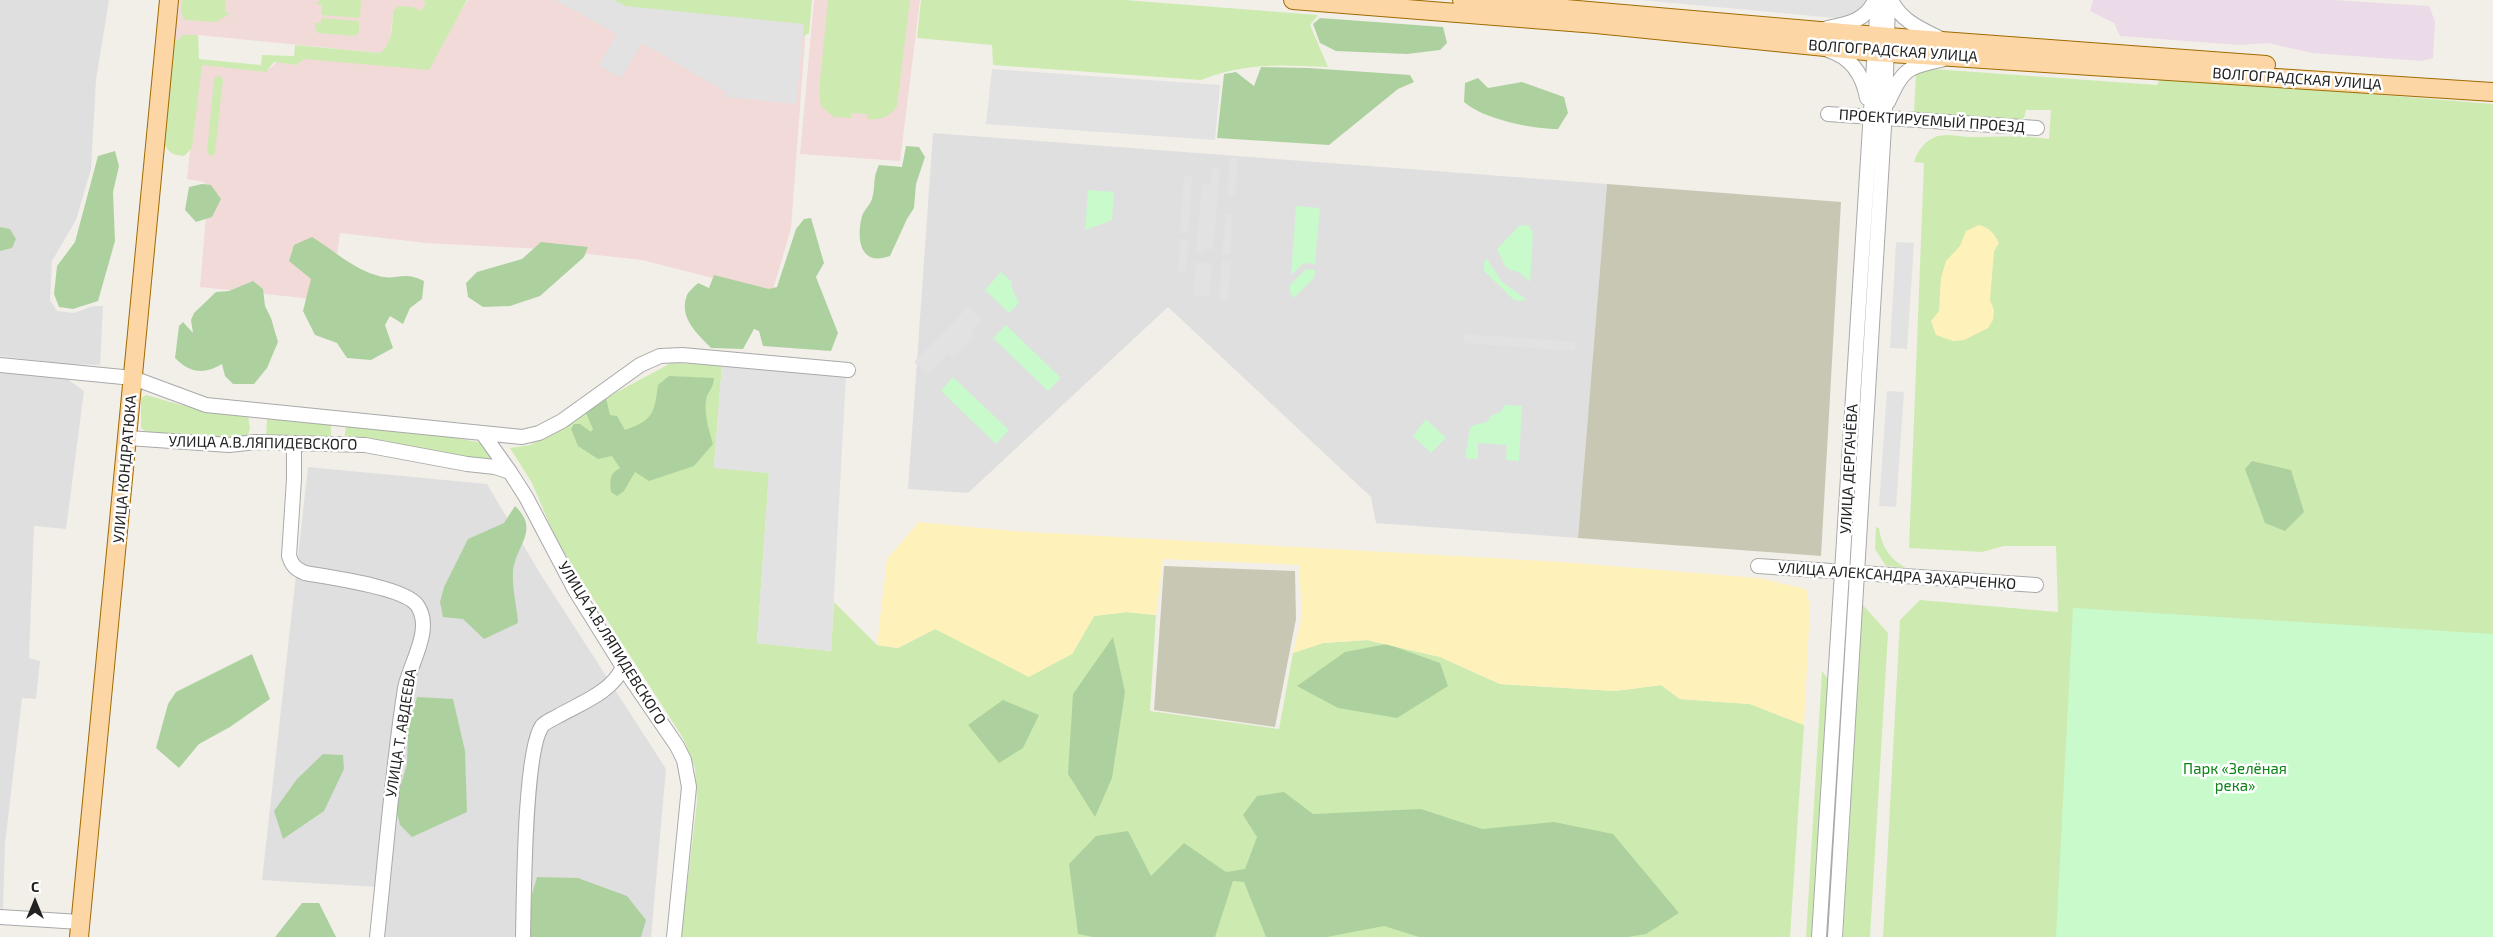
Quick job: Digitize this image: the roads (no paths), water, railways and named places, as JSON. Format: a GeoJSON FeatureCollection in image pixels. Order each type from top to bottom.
{"type":"FeatureCollection","features":[{"type":"Feature","properties":{"kind":"main road","name":"УЛИЦА КОНДРАТЮКА"},"geometry":{"type":"LineString","coordinates":[[80,929],[169,0]]}},
{"type":"Feature","properties":{"kind":"main road","name":"ВОЛГОГРАДСКАЯ УЛИЦА"},"geometry":{"type":"LineString","coordinates":[[1293,0],[1815,38]]}},
{"type":"Feature","properties":{"kind":"main road","name":"ВОЛГОГРАДСКАЯ УЛИЦА"},"geometry":{"type":"LineString","coordinates":[[1462,0],[1882,44],[1955,57],[2493,92]]}},
{"type":"Feature","properties":{"kind":"main road","name":"ВОЛГОГРАДСКАЯ УЛИЦА"},"geometry":{"type":"LineString","coordinates":[[1882,44],[1941,40],[2493,82]]}},
{"type":"Feature","properties":{"kind":"street"},"geometry":{"type":"LineString","coordinates":[[1815,38],[1861,18],[1867,14],[1877,0]]}},
{"type":"Feature","properties":{"kind":"street","name":"УЛИЦА ДЕРГАЧЁВА"},"geometry":{"type":"LineString","coordinates":[[1835,937],[1885,115],[1882,44],[1877,0]]}},
{"type":"Feature","properties":{"kind":"street"},"geometry":{"type":"LineString","coordinates":[[1890,0],[1904,18],[1941,40]]}},
{"type":"Feature","properties":{"kind":"street","name":"УЛИЦА ДЕРГАЧЁВА"},"geometry":{"type":"LineString","coordinates":[[1819,937],[1870,114],[1890,0]]}},
{"type":"Feature","properties":{"kind":"street"},"geometry":{"type":"LineString","coordinates":[[1815,38],[1841,56],[1858,71],[1864,80],[1870,114]]}},
{"type":"Feature","properties":{"kind":"street"},"geometry":{"type":"LineString","coordinates":[[1885,115],[1896,85],[1907,70],[1919,64],[1955,57]]}},
{"type":"Feature","properties":{"kind":"street","name":"ПРОЕКТИРУЕМЫЙ ПРОЕЗД"},"geometry":{"type":"LineString","coordinates":[[1828,114],[1885,115],[2037,128]]}},
{"type":"Feature","properties":{"kind":"street"},"geometry":{"type":"LineString","coordinates":[[0,365],[133,378],[206,405],[522,437],[539,434],[562,421],[640,365],[660,356],[682,355],[848,370]]}},
{"type":"Feature","properties":{"kind":"street"},"geometry":{"type":"LineString","coordinates":[[483,434],[510,472]]}},
{"type":"Feature","properties":{"kind":"street","name":"УЛИЦА А.В.ЛЯПИДЕВСКОГО"},"geometry":{"type":"LineString","coordinates":[[128,438],[229,445],[256,442],[365,445],[467,464],[494,467],[510,472],[526,497],[575,590],[623,667],[678,746],[687,772],[687,817],[674,937]]}},
{"type":"Feature","properties":{"kind":"street","name":"УЛИЦА Т. АВДЕЕВА"},"geometry":{"type":"LineString","coordinates":[[294,443],[294,479],[289,556],[292,564],[296,569],[305,573],[385,588],[405,596],[417,604],[422,617],[421,641],[409,672],[390,799],[377,937]]}},
{"type":"Feature","properties":{"kind":"street","name":"УЛИЦА АЛЕКСАНДРА ЗАХАРЧЕНКО"},"geometry":{"type":"LineString","coordinates":[[1758,566],[2036,585]]}},
{"type":"Feature","properties":{"kind":"street"},"geometry":{"type":"LineString","coordinates":[[523,937],[529,781],[537,737],[543,725],[606,688],[617,678],[623,667]]}},
{"type":"Feature","properties":{"kind":"street"},"geometry":{"type":"LineString","coordinates":[[0,918],[80,929]]}},
{"type":"Feature","properties":{"kind":"park label","name":"Парк «Зелёная река»"},"geometry":{"type":"Point","coordinates":[2235,778]}}]}
